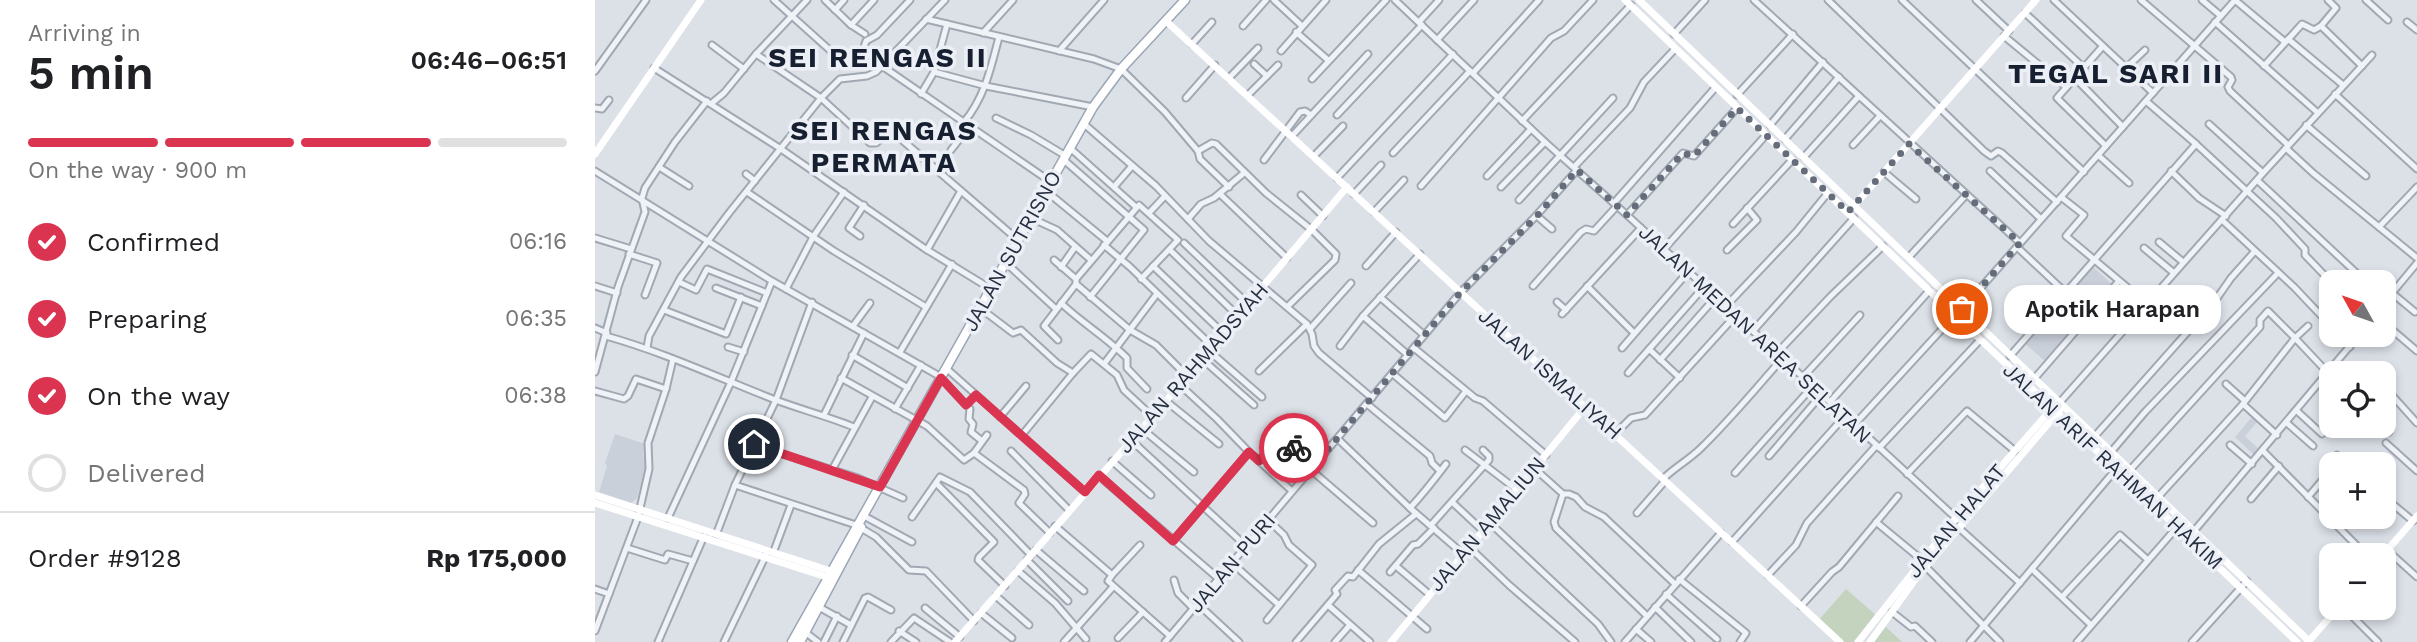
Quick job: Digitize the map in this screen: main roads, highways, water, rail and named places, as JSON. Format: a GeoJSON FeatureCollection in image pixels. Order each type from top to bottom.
{"type":"FeatureCollection","features":[{"type":"Feature","properties":{"kind":"main road"},"geometry":{"type":"LineString","coordinates":[[595,154],[701,0]]}},
{"type":"Feature","properties":{"kind":"main road","name":"JALAN SUTRISNO"},"geometry":{"type":"LineString","coordinates":[[792,642],[1093,107],[1121,69],[1185,0]]}},
{"type":"Feature","properties":{"kind":"main road"},"geometry":{"type":"LineString","coordinates":[[1851,215],[1854,205],[2036,0]]}},
{"type":"Feature","properties":{"kind":"main road","name":"JALAN ARIF RAHMAN HAKIM"},"geometry":{"type":"LineString","coordinates":[[1641,1],[2034,379],[2117,468],[2178,526],[2192,534]]}},
{"type":"Feature","properties":{"kind":"main road","name":"JALAN ARIF RAHMAN HAKIM"},"geometry":{"type":"LineString","coordinates":[[1628,3],[1980,341],[2095,436],[2192,534],[2309,642]]}},
{"type":"Feature","properties":{"kind":"main road","name":"JALAN ISMALIYAH"},"geometry":{"type":"LineString","coordinates":[[1166,21],[1840,642]]}},
{"type":"Feature","properties":{"kind":"main road","name":"JALAN RAHMADSYAH"},"geometry":{"type":"LineString","coordinates":[[958,640],[1347,187]]}},
{"type":"Feature","properties":{"kind":"main road"},"geometry":{"type":"LineString","coordinates":[[1863,214],[1867,191]]}},
{"type":"Feature","properties":{"kind":"main road"},"geometry":{"type":"LineString","coordinates":[[1919,281],[1925,274]]}},
{"type":"Feature","properties":{"kind":"main road","name":"JALAN HALAT"},"geometry":{"type":"LineString","coordinates":[[1959,523],[2015,451],[2058,406]]}},
{"type":"Feature","properties":{"kind":"main road","name":"JALAN HALAT"},"geometry":{"type":"LineString","coordinates":[[1858,642],[2058,406]]}},
{"type":"Feature","properties":{"kind":"main road","name":"JALAN AMALIUN"},"geometry":{"type":"LineString","coordinates":[[1391,642],[1585,407]]}},
{"type":"Feature","properties":{"kind":"main road"},"geometry":{"type":"LineString","coordinates":[[595,495],[607,503],[705,533]]}},
{"type":"Feature","properties":{"kind":"main road"},"geometry":{"type":"LineString","coordinates":[[595,503],[607,503]]}},
{"type":"Feature","properties":{"kind":"main road"},"geometry":{"type":"LineString","coordinates":[[638,513],[668,518],[766,555],[832,575]]}},
{"type":"Feature","properties":{"kind":"main road"},"geometry":{"type":"LineString","coordinates":[[2394,543],[2415,519]]}},
{"type":"Feature","properties":{"kind":"main road","name":"JALAN HALAT"},"geometry":{"type":"LineString","coordinates":[[1870,642],[1924,563]]}},
{"type":"Feature","properties":{"kind":"main road","name":"JALAN SUTRISNO"},"geometry":{"type":"LineString","coordinates":[[800,642],[832,575]]}},
{"type":"Feature","properties":{"kind":"main road","name":"JALAN ARIF RAHMAN HAKIM"},"geometry":{"type":"LineString","coordinates":[[2244,584],[2297,642]]}},
{"type":"Feature","properties":{"kind":"main road"},"geometry":{"type":"LineString","coordinates":[[2309,642],[2329,620]]}},
{"type":"Feature","properties":{"kind":"place","name":"Apotik Harapan"},"geometry":{"type":"Point","coordinates":[1962,309]}},
{"type":"Feature","properties":{"kind":"district","name":"SEI RENGAS II"},"geometry":{"type":"Point","coordinates":[878,57]}},
{"type":"Feature","properties":{"kind":"district","name":"TEGAL SARI II"},"geometry":{"type":"Point","coordinates":[2116,73]}},
{"type":"Feature","properties":{"kind":"district","name":"SEI RENGAS PERMATA"},"geometry":{"type":"Point","coordinates":[884,146]}}]}
